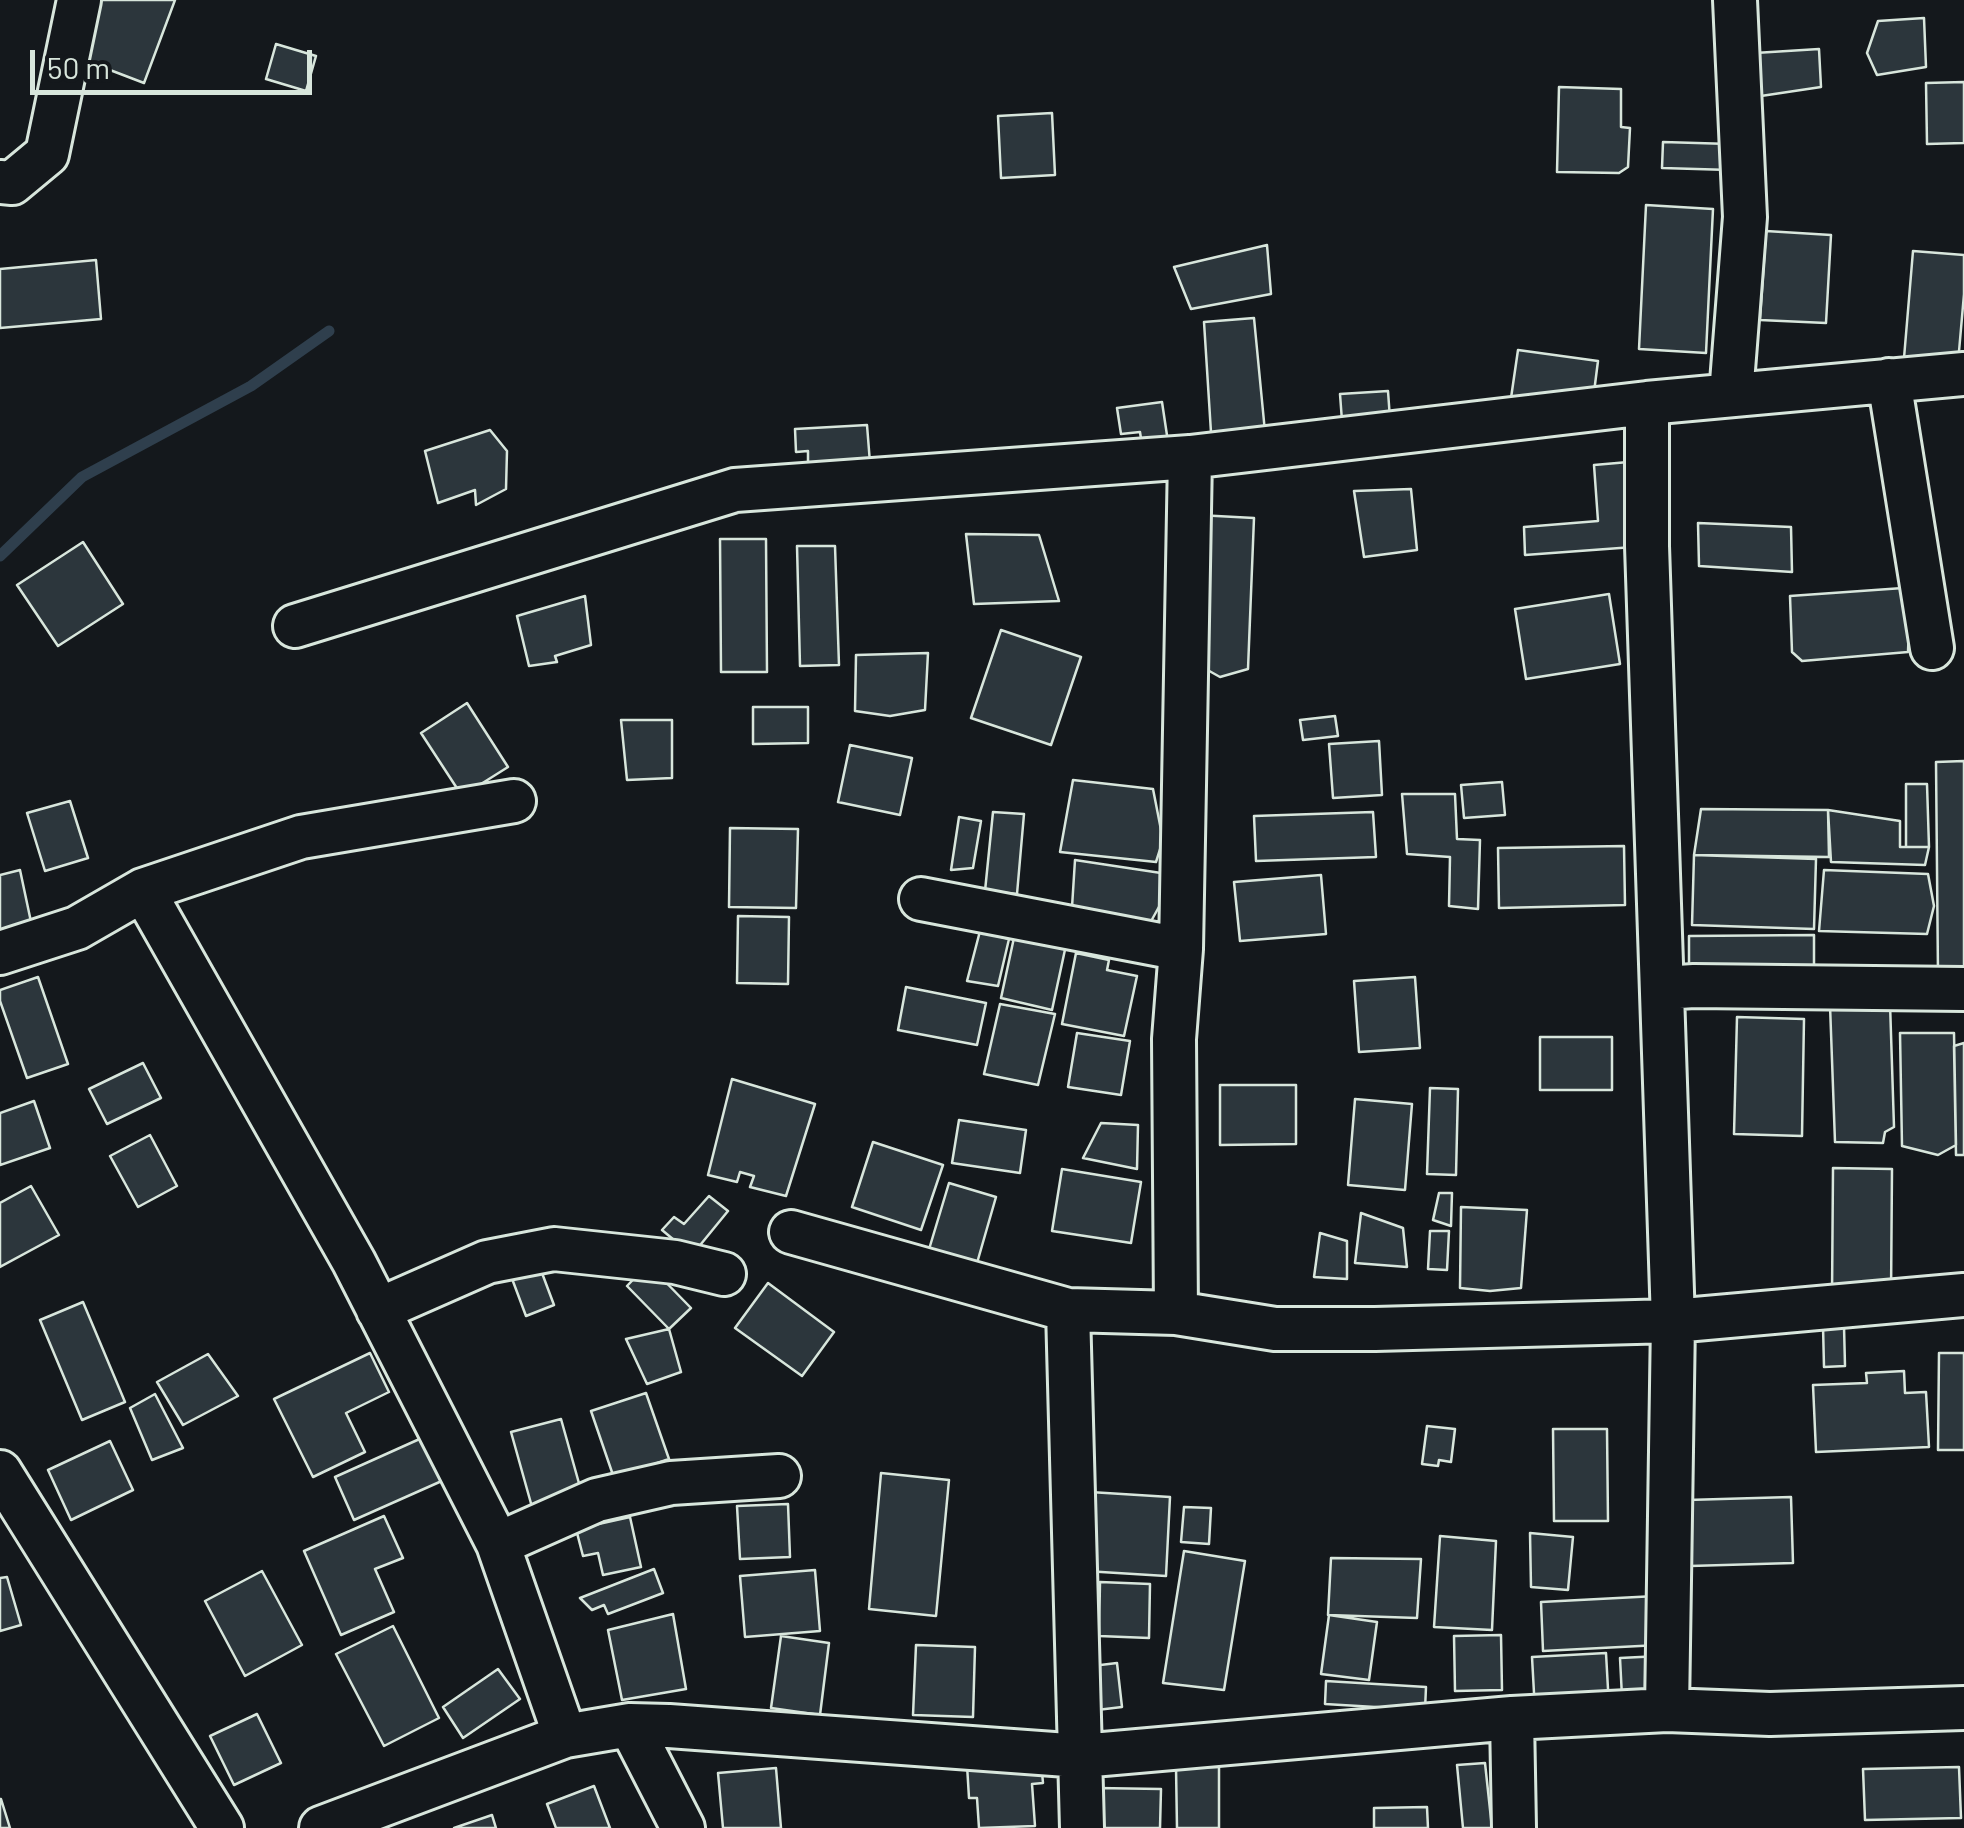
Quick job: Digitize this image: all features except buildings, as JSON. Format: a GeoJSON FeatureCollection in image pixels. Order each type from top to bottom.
{"type":"FeatureCollection","features":[{"type":"Feature","properties":{"kind":"street"},"geometry":{"type":"LineString","coordinates":[[0,182],[12,182],[47,154],[80,0]]}},
{"type":"Feature","properties":{"kind":"street"},"geometry":{"type":"LineString","coordinates":[[1730,395],[1745,216],[1736,0]]}},
{"type":"Feature","properties":{"kind":"street"},"geometry":{"type":"LineString","coordinates":[[295,626],[735,490],[1190,457],[1647,403],[1964,374]]}},
{"type":"Feature","properties":{"kind":"street"},"geometry":{"type":"LineString","coordinates":[[1889,380],[1932,648]]}},
{"type":"Feature","properties":{"kind":"street"},"geometry":{"type":"LineString","coordinates":[[1647,403],[1648,565],[1672,1321],[1666,1710]]}},
{"type":"Feature","properties":{"kind":"street"},"geometry":{"type":"LineString","coordinates":[[1176,1313],[1174,1039],[1180,948],[1190,457]]}},
{"type":"Feature","properties":{"kind":"street"},"geometry":{"type":"LineString","coordinates":[[0,953],[77,928],[143,890],[301,837],[514,801]]}},
{"type":"Feature","properties":{"kind":"street"},"geometry":{"type":"LineString","coordinates":[[143,890],[354,1262],[498,1544],[565,1736]]}},
{"type":"Feature","properties":{"kind":"street"},"geometry":{"type":"LineString","coordinates":[[920,899],[1180,948]]}},
{"type":"Feature","properties":{"kind":"street"},"geometry":{"type":"LineString","coordinates":[[1663,988],[1964,990]]}},
{"type":"Feature","properties":{"kind":"street"},"geometry":{"type":"LineString","coordinates":[[791,1232],[1068,1310],[1176,1313],[1276,1329],[1376,1330],[1672,1321],[1964,1295]]}},
{"type":"Feature","properties":{"kind":"street"},"geometry":{"type":"LineString","coordinates":[[378,1310],[487,1262],[554,1249],[675,1262],[724,1274]]}},
{"type":"Feature","properties":{"kind":"street"},"geometry":{"type":"LineString","coordinates":[[1068,1310],[1082,1828]]}},
{"type":"Feature","properties":{"kind":"street"},"geometry":{"type":"LineString","coordinates":[[0,1472],[222,1828]]}},
{"type":"Feature","properties":{"kind":"street"},"geometry":{"type":"LineString","coordinates":[[498,1544],[598,1500],[671,1483],[780,1476]]}},
{"type":"Feature","properties":{"kind":"street"},"geometry":{"type":"LineString","coordinates":[[322,1828],[565,1736],[630,1726],[1080,1756],[1512,1718],[1666,1710],[1770,1714],[1964,1708]]}},
{"type":"Feature","properties":{"kind":"street"},"geometry":{"type":"LineString","coordinates":[[1512,1718],[1514,1828]]}},
{"type":"Feature","properties":{"kind":"street"},"geometry":{"type":"LineString","coordinates":[[630,1726],[683,1828]]}},
{"type":"Feature","properties":{"kind":"waterway"},"geometry":{"type":"LineString","coordinates":[[0,556],[82,477],[251,386],[329,331]]}}]}
